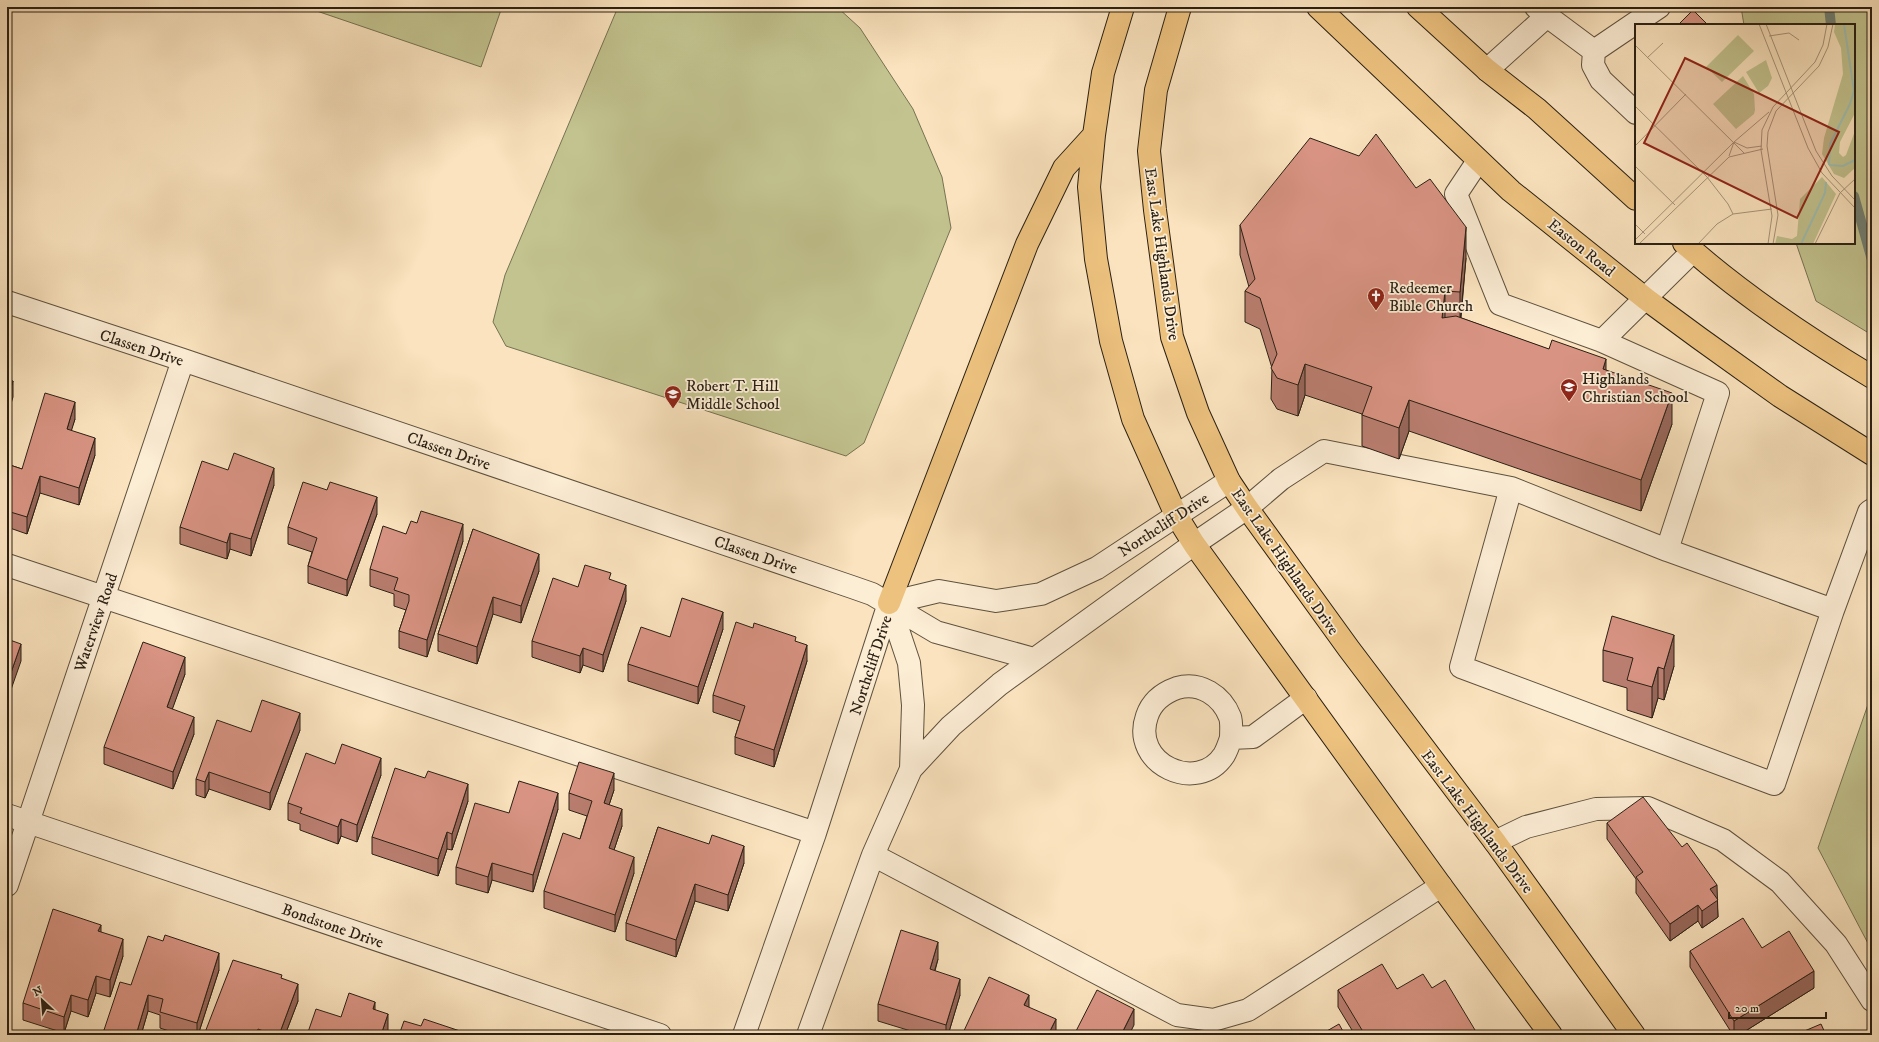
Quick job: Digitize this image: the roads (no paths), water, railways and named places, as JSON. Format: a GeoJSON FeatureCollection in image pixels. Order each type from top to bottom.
{"type":"FeatureCollection","features":[{"type":"Feature","properties":{"kind":"main road"},"geometry":{"type":"LineString","coordinates":[[1123,7],[1103,73],[1094,135],[1090,194],[1096,259],[1111,342],[1133,420],[1176,515],[1194,544],[1441,886],[1551,1035]]}},
{"type":"Feature","properties":{"kind":"main road","name":"East Lake Highlands Drive"},"geometry":{"type":"LineString","coordinates":[[1180,7],[1156,90],[1149,151],[1154,210],[1172,337],[1198,413],[1229,481],[1247,508],[1349,649],[1495,842],[1634,1035]]}},
{"type":"Feature","properties":{"kind":"main road","name":"Easton Road"},"geometry":{"type":"LineString","coordinates":[[1318,7],[1511,191],[1646,299],[1699,338],[1780,396],[1872,454]]}},
{"type":"Feature","properties":{"kind":"main road"},"geometry":{"type":"LineString","coordinates":[[1418,7],[1487,70],[1537,109],[1635,199]]}},
{"type":"Feature","properties":{"kind":"main road"},"geometry":{"type":"LineString","coordinates":[[890,603],[1027,244],[1064,168],[1094,135]]}},
{"type":"Feature","properties":{"kind":"main road"},"geometry":{"type":"LineString","coordinates":[[1689,247],[1745,292],[1846,362],[1872,378]]}},
{"type":"Feature","properties":{"kind":"street"},"geometry":{"type":"LineString","coordinates":[[1594,51],[1660,7]]}},
{"type":"Feature","properties":{"kind":"street"},"geometry":{"type":"LineString","coordinates":[[1487,70],[1542,12],[1594,51]]}},
{"type":"Feature","properties":{"kind":"street"},"geometry":{"type":"LineString","coordinates":[[1594,51],[1593,65],[1601,80],[1635,112]]}},
{"type":"Feature","properties":{"kind":"street"},"geometry":{"type":"LineString","coordinates":[[1478,161],[1456,194],[1500,304],[1602,342],[1718,394],[1667,550]]}},
{"type":"Feature","properties":{"kind":"street"},"geometry":{"type":"LineString","coordinates":[[1602,342],[1646,299],[1689,247]]}},
{"type":"Feature","properties":{"kind":"street","name":"Classen Drive"},"geometry":{"type":"LineString","coordinates":[[7,302],[845,584],[872,594],[890,603],[936,632],[1034,659]]}},
{"type":"Feature","properties":{"kind":"street","name":"Waterview Road"},"geometry":{"type":"LineString","coordinates":[[7,885],[183,360]]}},
{"type":"Feature","properties":{"kind":"street","name":"Northcliff Drive"},"geometry":{"type":"LineString","coordinates":[[808,1035],[873,856],[912,769],[951,726],[1000,684],[1194,544],[1247,508],[1281,479],[1324,452],[1511,488],[1667,550],[1833,610]]}},
{"type":"Feature","properties":{"kind":"street","name":"Northcliff Drive"},"geometry":{"type":"LineString","coordinates":[[744,1035],[815,833],[890,603],[939,591],[996,601],[1041,594],[1097,568],[1229,481]]}},
{"type":"Feature","properties":{"kind":"street"},"geometry":{"type":"LineString","coordinates":[[1511,488],[1462,667],[1774,784],[1833,610],[1871,511]]}},
{"type":"Feature","properties":{"kind":"street"},"geometry":{"type":"LineString","coordinates":[[7,565],[815,833]]}},
{"type":"Feature","properties":{"kind":"street"},"geometry":{"type":"LineString","coordinates":[[890,603],[909,662],[913,705],[912,769]]}},
{"type":"Feature","properties":{"kind":"street"},"geometry":{"type":"LineString","coordinates":[[1231,738],[1253,737],[1306,698]]}},
{"type":"Feature","properties":{"kind":"street"},"geometry":{"type":"LineString","coordinates":[[1495,842],[1526,827],[1596,809],[1648,808],[1723,840],[1780,882],[1836,944],[1872,1000]]}},
{"type":"Feature","properties":{"kind":"street","name":"Bondstone Drive"},"geometry":{"type":"LineString","coordinates":[[7,815],[660,1035]]}},
{"type":"Feature","properties":{"kind":"street"},"geometry":{"type":"LineString","coordinates":[[873,856],[1178,1015],[1213,1020],[1248,1010],[1441,886]]}},
{"type":"Feature","properties":{"kind":"waterway"},"geometry":{"type":"LineString","coordinates":[[1829,7],[1831,24]]}},
{"type":"Feature","properties":{"kind":"waterway"},"geometry":{"type":"LineString","coordinates":[[1855,200],[1872,260]]}},
{"type":"Feature","properties":{"kind":"place","name":"Redeemer Bible Church"},"geometry":{"type":"Point","coordinates":[1376,311]}},
{"type":"Feature","properties":{"kind":"place","name":"Highlands Christian School"},"geometry":{"type":"Point","coordinates":[1569,402]}},
{"type":"Feature","properties":{"kind":"place","name":"Robert T. Hill Middle School"},"geometry":{"type":"Point","coordinates":[673,409]}}]}
